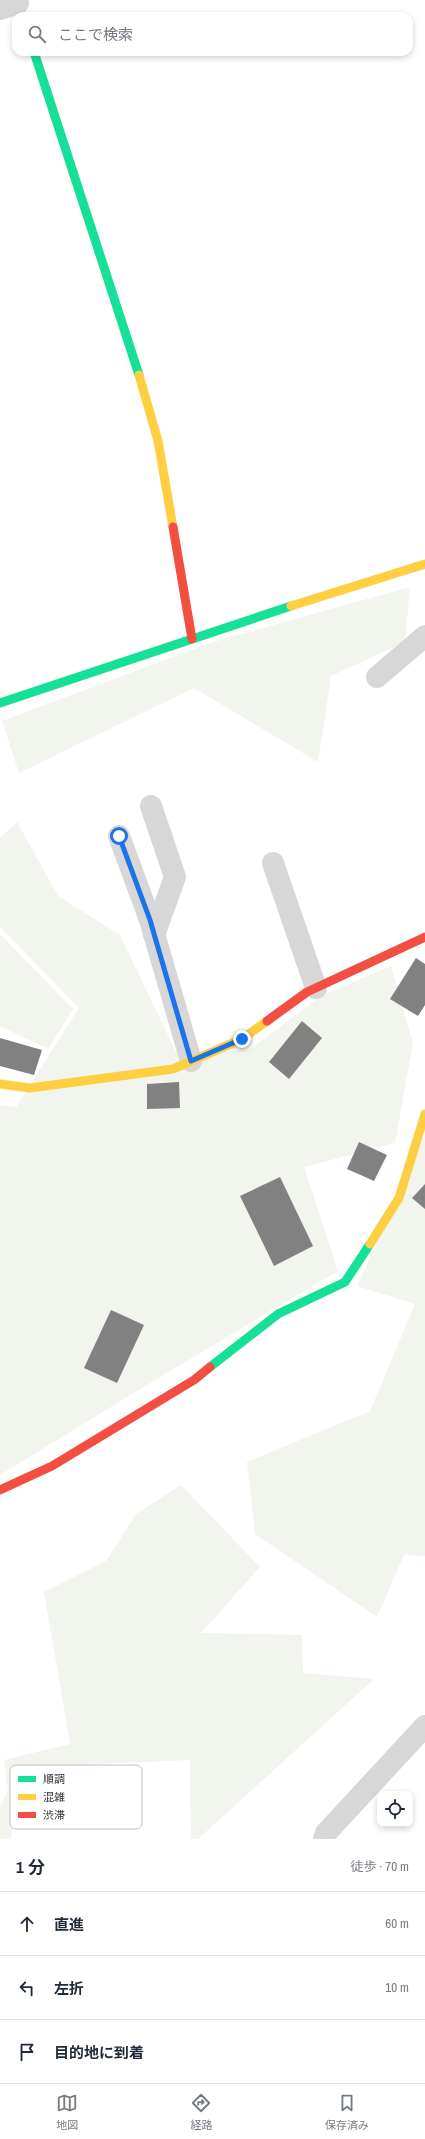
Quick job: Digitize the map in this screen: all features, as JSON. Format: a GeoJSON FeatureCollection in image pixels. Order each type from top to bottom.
{"type":"FeatureCollection","features":[{"type":"Feature","properties":{"kind":"street"},"geometry":{"type":"LineString","coordinates":[[35,56],[151,412],[158,441],[192,639]]}},
{"type":"Feature","properties":{"kind":"street"},"geometry":{"type":"LineString","coordinates":[[0,703],[425,564]]}},
{"type":"Feature","properties":{"kind":"street"},"geometry":{"type":"LineString","coordinates":[[377,676],[425,636]]}},
{"type":"Feature","properties":{"kind":"street"},"geometry":{"type":"LineString","coordinates":[[151,806],[175,877],[154,935]]}},
{"type":"Feature","properties":{"kind":"street"},"geometry":{"type":"LineString","coordinates":[[119,836],[154,935],[191,1061]]}},
{"type":"Feature","properties":{"kind":"street"},"geometry":{"type":"LineString","coordinates":[[273,863],[316,988]]}},
{"type":"Feature","properties":{"kind":"street"},"geometry":{"type":"LineString","coordinates":[[0,1084],[30,1088],[173,1069],[242,1039],[307,992],[425,937]]}},
{"type":"Feature","properties":{"kind":"street"},"geometry":{"type":"LineString","coordinates":[[0,1490],[52,1466],[194,1380],[278,1314],[345,1282],[399,1198],[425,1114]]}},
{"type":"Feature","properties":{"kind":"street"},"geometry":{"type":"LineString","coordinates":[[324,1839],[326,1832],[425,1726]]}},
{"type":"Feature","properties":{"kind":"shaded area"},"geometry":{"type":"Polygon","coordinates":[[[410,587],[405,642],[331,676],[318,762],[194,688],[19,773],[2,721],[213,642],[410,587]]]}},
{"type":"Feature","properties":{"kind":"shaded area"},"geometry":{"type":"Polygon","coordinates":[[[17,822],[58,896],[120,935],[176,1052],[249,1050],[322,995],[391,966],[413,1043],[395,1143],[304,1167],[338,1271],[160,1377],[0,1475],[0,1105],[16,1107],[79,1008],[0,927],[0,838],[17,822]]]}},
{"type":"Feature","properties":{"kind":"shaded area"},"geometry":{"type":"Polygon","coordinates":[[[0,934],[73,1009],[48,1049],[0,1026],[0,934]]]}},
{"type":"Feature","properties":{"kind":"shaded area"},"geometry":{"type":"Polygon","coordinates":[[[425,1134],[425,1556],[404,1555],[377,1617],[255,1534],[247,1462],[370,1411],[415,1304],[357,1286],[425,1134]]]}},
{"type":"Feature","properties":{"kind":"shaded area"},"geometry":{"type":"Polygon","coordinates":[[[181,1485],[260,1567],[201,1633],[302,1635],[303,1673],[374,1679],[198,1839],[191,1839],[190,1760],[93,1765],[10,1765],[10,1829],[12,1829],[11,1839],[0,1839],[0,1807],[8,1791],[4,1760],[70,1744],[44,1592],[106,1561],[136,1514],[181,1485]]]}},
{"type":"Feature","properties":{"kind":"building"},"geometry":{"type":"Polygon","coordinates":[[[416,958],[425,964],[425,1005],[418,1016],[390,999],[416,958]]]}},
{"type":"Feature","properties":{"kind":"building"},"geometry":{"type":"Polygon","coordinates":[[[302,1021],[322,1038],[289,1079],[269,1062],[302,1021]]]}},
{"type":"Feature","properties":{"kind":"building"},"geometry":{"type":"Polygon","coordinates":[[[0,1038],[42,1050],[34,1075],[0,1066],[0,1038]]]}},
{"type":"Feature","properties":{"kind":"building"},"geometry":{"type":"Polygon","coordinates":[[[179,1082],[180,1108],[147,1109],[147,1084],[179,1082]]]}},
{"type":"Feature","properties":{"kind":"building"},"geometry":{"type":"Polygon","coordinates":[[[359,1142],[387,1155],[374,1181],[347,1169],[359,1142]]]}},
{"type":"Feature","properties":{"kind":"building"},"geometry":{"type":"Polygon","coordinates":[[[280,1177],[313,1246],[274,1266],[240,1196],[280,1177]]]}},
{"type":"Feature","properties":{"kind":"building"},"geometry":{"type":"Polygon","coordinates":[[[425,1184],[425,1209],[412,1198],[425,1184]]]}},
{"type":"Feature","properties":{"kind":"building"},"geometry":{"type":"Polygon","coordinates":[[[111,1310],[144,1325],[117,1383],[84,1368],[111,1310]]]}},
{"type":"Feature","properties":{"kind":"traffic: fast"},"geometry":{"type":"LineString","coordinates":[[35,56],[139,375]]}},
{"type":"Feature","properties":{"kind":"traffic: fast"},"geometry":{"type":"LineString","coordinates":[[0,703],[291,606]]}},
{"type":"Feature","properties":{"kind":"traffic: fast"},"geometry":{"type":"LineString","coordinates":[[210,1367],[278,1314],[345,1282],[370,1244]]}},
{"type":"Feature","properties":{"kind":"traffic: slow"},"geometry":{"type":"LineString","coordinates":[[139,375],[158,441],[173,527]]}},
{"type":"Feature","properties":{"kind":"traffic: slow"},"geometry":{"type":"LineString","coordinates":[[291,606],[425,564]]}},
{"type":"Feature","properties":{"kind":"traffic: slow"},"geometry":{"type":"LineString","coordinates":[[0,1084],[30,1088],[173,1069],[242,1039],[267,1021]]}},
{"type":"Feature","properties":{"kind":"traffic: slow"},"geometry":{"type":"LineString","coordinates":[[370,1244],[399,1198],[425,1114]]}},
{"type":"Feature","properties":{"kind":"traffic: jam"},"geometry":{"type":"LineString","coordinates":[[173,527],[192,639]]}},
{"type":"Feature","properties":{"kind":"traffic: jam"},"geometry":{"type":"LineString","coordinates":[[267,1021],[307,992],[425,937]]}},
{"type":"Feature","properties":{"kind":"traffic: jam"},"geometry":{"type":"LineString","coordinates":[[0,1490],[52,1466],[194,1380],[210,1367]]}},
{"type":"Feature","properties":{"kind":"route"},"geometry":{"type":"LineString","coordinates":[[119,836],[150,920],[191,1061],[242,1039]]}}]}
